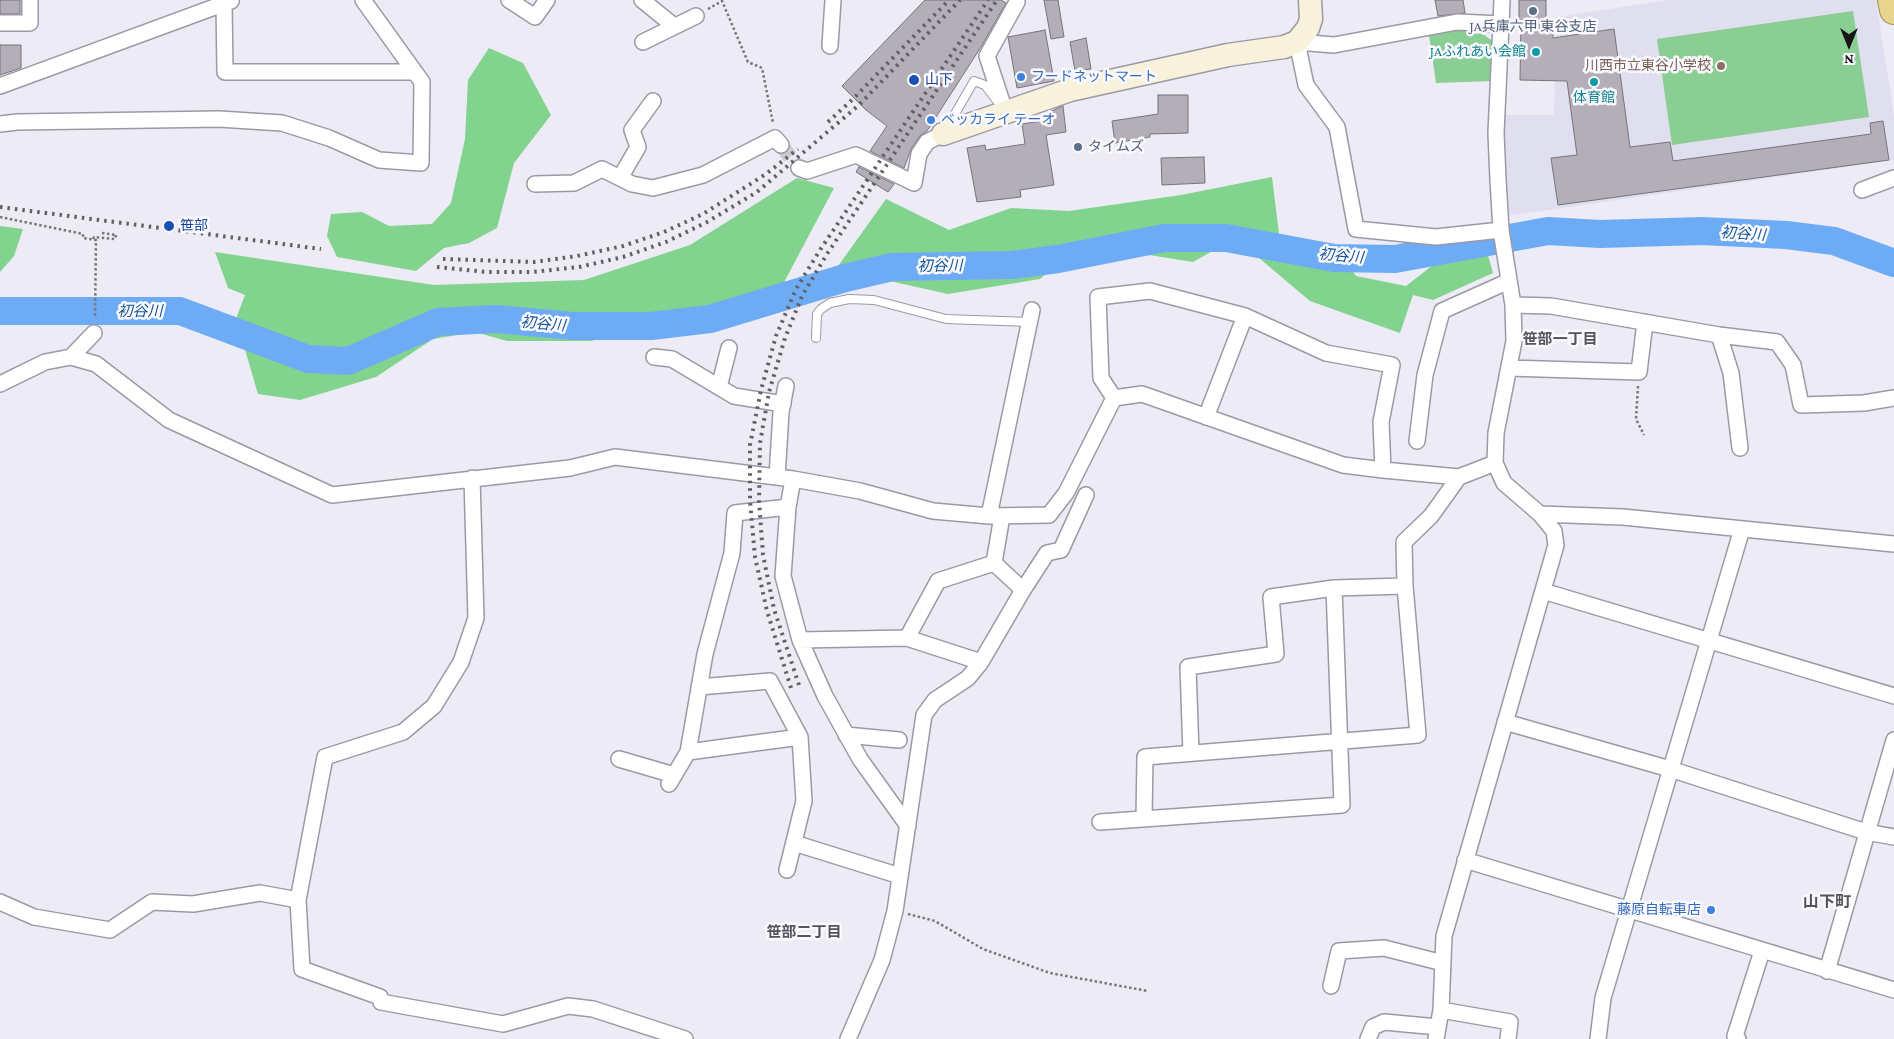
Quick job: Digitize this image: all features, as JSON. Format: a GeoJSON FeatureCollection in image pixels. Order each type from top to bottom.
{"type":"FeatureCollection","features":[{"type":"Feature","properties":{"kind":"highway"},"geometry":{"type":"LineString","coordinates":[[1892,0],[1894,10]]}},
{"type":"Feature","properties":{"kind":"street"},"geometry":{"type":"LineString","coordinates":[[0,23],[30,23],[30,0]]}},
{"type":"Feature","properties":{"kind":"street"},"geometry":{"type":"LineString","coordinates":[[0,124],[17,122],[219,119],[282,122],[329,138],[379,160],[421,163],[422,82],[363,0]]}},
{"type":"Feature","properties":{"kind":"street"},"geometry":{"type":"LineString","coordinates":[[509,0],[535,17],[547,0]]}},
{"type":"Feature","properties":{"kind":"street"},"geometry":{"type":"LineString","coordinates":[[642,0],[674,26]]}},
{"type":"Feature","properties":{"kind":"street"},"geometry":{"type":"LineString","coordinates":[[830,46],[833,0]]}},
{"type":"Feature","properties":{"kind":"street"},"geometry":{"type":"LineString","coordinates":[[1297,42],[1308,28],[1311,19],[1310,0]]}},
{"type":"Feature","properties":{"kind":"street"},"geometry":{"type":"LineString","coordinates":[[1368,1039],[1373,1027],[1384,1022],[1437,1033],[1441,1010],[1444,936],[1556,545],[1554,531],[1540,514],[1504,483],[1495,463],[1496,433],[1514,341],[1513,305],[1501,230],[1496,133],[1502,0]]}},
{"type":"Feature","properties":{"kind":"street"},"geometry":{"type":"LineString","coordinates":[[0,86],[228,2],[225,72],[415,72]]}},
{"type":"Feature","properties":{"kind":"street"},"geometry":{"type":"LineString","coordinates":[[1005,111],[987,56],[1018,2]]}},
{"type":"Feature","properties":{"kind":"street"},"geometry":{"type":"LineString","coordinates":[[643,42],[696,16]]}},
{"type":"Feature","properties":{"kind":"street"},"geometry":{"type":"LineString","coordinates":[[799,168],[807,171],[856,155],[914,183],[919,154],[926,142],[1005,111],[1070,90],[1228,55],[1284,47],[1297,42],[1334,45],[1457,22],[1501,24]]}},
{"type":"Feature","properties":{"kind":"street"},"geometry":{"type":"LineString","coordinates":[[1297,42],[1306,84],[1337,127],[1356,229],[1436,237],[1501,230]]}},
{"type":"Feature","properties":{"kind":"street"},"geometry":{"type":"LineString","coordinates":[[620,178],[638,147],[632,130],[653,100]]}},
{"type":"Feature","properties":{"kind":"street"},"geometry":{"type":"LineString","coordinates":[[535,184],[574,183],[602,169],[632,184],[653,188],[703,175],[778,141]]}},
{"type":"Feature","properties":{"kind":"street"},"geometry":{"type":"LineString","coordinates":[[1862,190],[1894,178]]}},
{"type":"Feature","properties":{"kind":"street"},"geometry":{"type":"LineString","coordinates":[[1417,441],[1425,375],[1442,311],[1509,281]]}},
{"type":"Feature","properties":{"kind":"street"},"geometry":{"type":"LineString","coordinates":[[1114,398],[1101,378],[1098,297],[1150,291],[1245,316],[1326,353],[1392,366],[1382,422],[1383,470]]}},
{"type":"Feature","properties":{"kind":"street"},"geometry":{"type":"LineString","coordinates":[[1513,305],[1551,306],[1719,335],[1777,342],[1794,365],[1801,406],[1864,403],[1894,398]]}},
{"type":"Feature","properties":{"kind":"street"},"geometry":{"type":"LineString","coordinates":[[1023,590],[994,563],[995,516],[1031,316]]}},
{"type":"Feature","properties":{"kind":"street"},"geometry":{"type":"LineString","coordinates":[[1206,417],[1245,316]]}},
{"type":"Feature","properties":{"kind":"street"},"geometry":{"type":"LineString","coordinates":[[1509,368],[1639,372],[1645,322]]}},
{"type":"Feature","properties":{"kind":"street"},"geometry":{"type":"LineString","coordinates":[[71,357],[94,333]]}},
{"type":"Feature","properties":{"kind":"street"},"geometry":{"type":"LineString","coordinates":[[1719,335],[1730,373],[1740,448]]}},
{"type":"Feature","properties":{"kind":"street"},"geometry":{"type":"LineString","coordinates":[[719,387],[729,348]]}},
{"type":"Feature","properties":{"kind":"street"},"geometry":{"type":"LineString","coordinates":[[0,384],[45,362],[71,357],[96,364],[170,420],[332,494],[570,468],[615,456],[793,479],[860,491],[933,511],[995,516],[1048,514],[1066,493],[1114,398]]}},
{"type":"Feature","properties":{"kind":"street"},"geometry":{"type":"LineString","coordinates":[[654,357],[672,359],[734,396],[783,404]]}},
{"type":"Feature","properties":{"kind":"street"},"geometry":{"type":"LineString","coordinates":[[777,477],[786,386]]}},
{"type":"Feature","properties":{"kind":"street"},"geometry":{"type":"LineString","coordinates":[[1114,398],[1142,394],[1343,465],[1459,477],[1495,463]]}},
{"type":"Feature","properties":{"kind":"street"},"geometry":{"type":"LineString","coordinates":[[1144,819],[1145,757],[1418,735],[1404,542],[1431,516],[1459,477]]}},
{"type":"Feature","properties":{"kind":"street"},"geometry":{"type":"LineString","coordinates":[[472,478],[476,618],[461,662],[434,706],[403,732],[325,757],[298,900],[302,969],[380,997],[381,1002],[503,1024],[568,1006],[593,1009],[685,1039]]}},
{"type":"Feature","properties":{"kind":"street"},"geometry":{"type":"LineString","coordinates":[[793,479],[788,507],[783,576],[800,640],[825,696],[860,760],[908,826]]}},
{"type":"Feature","properties":{"kind":"street"},"geometry":{"type":"LineString","coordinates":[[848,1039],[882,960],[895,911],[924,715],[935,700],[968,678],[981,662],[1023,590],[1047,554],[1061,550],[1086,494]]}},
{"type":"Feature","properties":{"kind":"street"},"geometry":{"type":"LineString","coordinates":[[619,759],[672,780],[688,752],[705,654],[732,554],[735,513],[788,507]]}},
{"type":"Feature","properties":{"kind":"street"},"geometry":{"type":"LineString","coordinates":[[1540,514],[1623,517],[1894,544]]}},
{"type":"Feature","properties":{"kind":"street"},"geometry":{"type":"LineString","coordinates":[[1598,1039],[1603,998],[1742,529]]}},
{"type":"Feature","properties":{"kind":"street"},"geometry":{"type":"LineString","coordinates":[[906,638],[938,581],[994,563]]}},
{"type":"Feature","properties":{"kind":"street"},"geometry":{"type":"LineString","coordinates":[[1191,753],[1188,667],[1276,654],[1271,597],[1334,588],[1406,586]]}},
{"type":"Feature","properties":{"kind":"street"},"geometry":{"type":"LineString","coordinates":[[1100,822],[1342,805],[1334,588]]}},
{"type":"Feature","properties":{"kind":"street"},"geometry":{"type":"LineString","coordinates":[[1543,591],[1894,696]]}},
{"type":"Feature","properties":{"kind":"street"},"geometry":{"type":"LineString","coordinates":[[800,640],[906,638],[981,662]]}},
{"type":"Feature","properties":{"kind":"street"},"geometry":{"type":"LineString","coordinates":[[699,687],[770,681],[800,737],[804,802],[787,870]]}},
{"type":"Feature","properties":{"kind":"street"},"geometry":{"type":"LineString","coordinates":[[1505,722],[1670,769],[1866,832],[1894,837]]}},
{"type":"Feature","properties":{"kind":"street"},"geometry":{"type":"LineString","coordinates":[[846,735],[900,740]]}},
{"type":"Feature","properties":{"kind":"street"},"geometry":{"type":"LineString","coordinates":[[688,752],[800,737]]}},
{"type":"Feature","properties":{"kind":"street"},"geometry":{"type":"LineString","coordinates":[[1827,971],[1894,740]]}},
{"type":"Feature","properties":{"kind":"street"},"geometry":{"type":"LineString","coordinates":[[794,844],[900,876]]}},
{"type":"Feature","properties":{"kind":"street"},"geometry":{"type":"LineString","coordinates":[[1465,860],[1894,990]]}},
{"type":"Feature","properties":{"kind":"street"},"geometry":{"type":"LineString","coordinates":[[0,902],[34,917],[110,930],[152,902],[194,904],[260,893],[298,900]]}},
{"type":"Feature","properties":{"kind":"street"},"geometry":{"type":"LineString","coordinates":[[1331,986],[1339,951],[1384,948],[1443,963]]}},
{"type":"Feature","properties":{"kind":"street"},"geometry":{"type":"LineString","coordinates":[[1738,1039],[1735,1036],[1762,951]]}},
{"type":"Feature","properties":{"kind":"street"},"geometry":{"type":"LineString","coordinates":[[1441,1010],[1510,1022],[1508,1039]]}},
{"type":"Feature","properties":{"kind":"lane"},"geometry":{"type":"LineString","coordinates":[[943,134],[974,81],[985,85],[1005,111]]}},
{"type":"Feature","properties":{"kind":"lane"},"geometry":{"type":"LineString","coordinates":[[816,338],[817,314],[821,309],[830,304],[849,299],[874,300],[946,319],[1031,316]]}},
{"type":"Feature","properties":{"kind":"path"},"geometry":{"type":"LineString","coordinates":[[722,1],[748,62],[762,68],[778,141]]}},
{"type":"Feature","properties":{"kind":"path"},"geometry":{"type":"LineString","coordinates":[[0,217],[83,234],[83,238],[116,239],[116,235],[102,233]]}},
{"type":"Feature","properties":{"kind":"path"},"geometry":{"type":"LineString","coordinates":[[93,239],[96,240],[94,333]]}},
{"type":"Feature","properties":{"kind":"path"},"geometry":{"type":"LineString","coordinates":[[1639,372],[1636,419],[1644,435]]}},
{"type":"Feature","properties":{"kind":"path"},"geometry":{"type":"LineString","coordinates":[[895,911],[935,921],[984,949],[1050,972],[1148,990]]}},
{"type":"Feature","properties":{"kind":"shaded area","name":"川西市立東谷小学校"},"geometry":{"type":"Polygon","coordinates":[[[1668,0],[1876,0],[1894,116],[1894,160],[1507,216],[1503,115],[1554,115],[1556,17],[1668,0]]]}},
{"type":"Feature","properties":{"kind":"green space"},"geometry":{"type":"Polygon","coordinates":[[[1853,11],[1869,117],[1672,145],[1657,39],[1853,11]]]}},
{"type":"Feature","properties":{"kind":"green space"},"geometry":{"type":"Polygon","coordinates":[[[1475,28],[1495,43],[1493,81],[1436,83],[1429,35],[1475,28]]]}},
{"type":"Feature","properties":{"kind":"green space"},"geometry":{"type":"Polygon","coordinates":[[[489,48],[523,63],[551,115],[514,163],[497,228],[469,243],[444,248],[416,271],[337,257],[327,236],[331,214],[362,212],[389,226],[432,224],[451,203],[465,139],[468,80],[489,48]]]}},
{"type":"Feature","properties":{"kind":"green space"},"geometry":{"type":"Polygon","coordinates":[[[1272,177],[1279,234],[1337,250],[1356,276],[1406,286],[1433,265],[1487,252],[1493,273],[1433,300],[1413,295],[1400,333],[1310,301],[1259,258],[1216,249],[1193,262],[1081,244],[1040,279],[948,294],[836,269],[886,199],[949,230],[1011,208],[1069,211],[1181,195],[1272,177]]]}},
{"type":"Feature","properties":{"kind":"green space"},"geometry":{"type":"Polygon","coordinates":[[[797,178],[834,188],[781,288],[591,341],[507,341],[475,332],[433,339],[376,377],[300,400],[258,394],[236,319],[245,295],[228,288],[215,252],[434,285],[584,280],[690,245],[797,178]]]}},
{"type":"Feature","properties":{"kind":"green space"},"geometry":{"type":"Polygon","coordinates":[[[0,226],[23,229],[14,256],[0,272],[0,226]]]}},
{"type":"Feature","properties":{"kind":"building"},"geometry":{"type":"Polygon","coordinates":[[[0,0],[20,0],[20,14],[0,14],[0,0]]]}},
{"type":"Feature","properties":{"kind":"building"},"geometry":{"type":"Polygon","coordinates":[[[925,0],[1001,0],[1006,3],[981,47],[927,131],[920,136],[911,149],[904,168],[870,151],[887,126],[866,110],[842,86],[925,0]]]}},
{"type":"Feature","properties":{"kind":"building"},"geometry":{"type":"Polygon","coordinates":[[[1044,0],[1058,0],[1064,37],[1051,39],[1044,0]]]}},
{"type":"Feature","properties":{"kind":"building"},"geometry":{"type":"Polygon","coordinates":[[[1435,0],[1463,0],[1465,13],[1438,16],[1435,0]]]}},
{"type":"Feature","properties":{"kind":"building"},"geometry":{"type":"Polygon","coordinates":[[[1519,0],[1546,0],[1546,24],[1553,24],[1553,38],[1614,29],[1630,147],[1670,142],[1673,161],[1871,134],[1870,123],[1883,121],[1889,160],[1558,205],[1551,158],[1577,155],[1567,81],[1520,80],[1521,22],[1519,22],[1519,0]]]}},
{"type":"Feature","properties":{"kind":"building"},"geometry":{"type":"Polygon","coordinates":[[[1045,30],[1054,81],[1017,88],[1008,37],[1045,30]]]}},
{"type":"Feature","properties":{"kind":"building"},"geometry":{"type":"Polygon","coordinates":[[[1086,38],[1091,69],[1075,71],[1070,42],[1086,38]]]}},
{"type":"Feature","properties":{"kind":"building"},"geometry":{"type":"Polygon","coordinates":[[[0,45],[21,45],[21,68],[0,75],[0,45]]]}},
{"type":"Feature","properties":{"kind":"building"},"geometry":{"type":"Polygon","coordinates":[[[1158,95],[1188,95],[1188,133],[1150,134],[1150,137],[1115,143],[1112,121],[1158,114],[1158,95]]]}},
{"type":"Feature","properties":{"kind":"building"},"geometry":{"type":"Polygon","coordinates":[[[1063,106],[1066,132],[1046,135],[1054,185],[1020,190],[1021,197],[977,202],[967,148],[985,145],[986,150],[1025,144],[1022,124],[1048,120],[1047,113],[1063,106]]]}},
{"type":"Feature","properties":{"kind":"building"},"geometry":{"type":"Polygon","coordinates":[[[1204,157],[1205,183],[1162,185],[1161,158],[1204,157]]]}},
{"type":"Feature","properties":{"kind":"building"},"geometry":{"type":"Polygon","coordinates":[[[859,167],[894,184],[888,192],[856,172],[859,167]]]}},
{"type":"Feature","properties":{"kind":"waterway","name":"初谷川"},"geometry":{"type":"LineString","coordinates":[[0,311],[180,311],[308,359],[348,361],[438,322],[495,319],[573,326],[651,326],[710,319],[845,278],[892,267],[1012,265],[1058,259],[1164,238],[1226,238],[1334,258],[1395,259],[1548,231],[1600,234],[1702,231],[1786,235],[1834,241],[1894,263]]}},
{"type":"Feature","properties":{"kind":"tunnel"},"geometry":{"type":"LineString","coordinates":[[781,145],[799,168]]}},
{"type":"Feature","properties":{"kind":"railway"},"geometry":{"type":"LineString","coordinates":[[828,122],[854,98],[949,0]]}},
{"type":"Feature","properties":{"kind":"railway"},"geometry":{"type":"LineString","coordinates":[[437,267],[487,272],[532,272],[579,267],[623,257],[666,242],[707,222],[757,192],[859,105],[960,0]]}},
{"type":"Feature","properties":{"kind":"railway"},"geometry":{"type":"LineString","coordinates":[[791,688],[767,611],[755,557],[750,501],[750,445],[761,390],[776,336],[796,289],[820,250],[988,0]]}},
{"type":"Feature","properties":{"kind":"railway"},"geometry":{"type":"LineString","coordinates":[[799,685],[774,609],[763,555],[759,501],[760,443],[769,392],[785,338],[802,296],[827,254],[997,0]]}},
{"type":"Feature","properties":{"kind":"railway"},"geometry":{"type":"LineString","coordinates":[[443,259],[534,262],[577,256],[623,246],[664,232],[703,214],[766,174],[798,149]]}},
{"type":"Feature","properties":{"kind":"railway"},"geometry":{"type":"LineString","coordinates":[[0,207],[321,249]]}},
{"type":"Feature","properties":{"kind":"place","name":"JA兵庫六甲 東谷支店"},"geometry":{"type":"Point","coordinates":[1533,11]}},
{"type":"Feature","properties":{"kind":"place","name":"JAふれあい会館"},"geometry":{"type":"Point","coordinates":[1536,52]}},
{"type":"Feature","properties":{"kind":"place","name":"川西市立東谷小学校"},"geometry":{"type":"Point","coordinates":[1721,66]}},
{"type":"Feature","properties":{"kind":"place","name":"フードネットマート"},"geometry":{"type":"Point","coordinates":[1021,77]}},
{"type":"Feature","properties":{"kind":"place","name":"山下"},"geometry":{"type":"Point","coordinates":[914,80]}},
{"type":"Feature","properties":{"kind":"place","name":"体育館"},"geometry":{"type":"Point","coordinates":[1594,82]}},
{"type":"Feature","properties":{"kind":"place","name":"ベッカライ テーオ"},"geometry":{"type":"Point","coordinates":[931,120]}},
{"type":"Feature","properties":{"kind":"place","name":"タイムズ"},"geometry":{"type":"Point","coordinates":[1078,147]}},
{"type":"Feature","properties":{"kind":"place","name":"笹部"},"geometry":{"type":"Point","coordinates":[169,226]}},
{"type":"Feature","properties":{"kind":"place","name":"藤原自転車店"},"geometry":{"type":"Point","coordinates":[1711,910]}},
{"type":"Feature","properties":{"kind":"district","name":"笹部一丁目"},"geometry":{"type":"Point","coordinates":[1560,339]}},
{"type":"Feature","properties":{"kind":"district","name":"山下町"},"geometry":{"type":"Point","coordinates":[1827,902]}},
{"type":"Feature","properties":{"kind":"district","name":"笹部二丁目"},"geometry":{"type":"Point","coordinates":[804,932]}}]}
